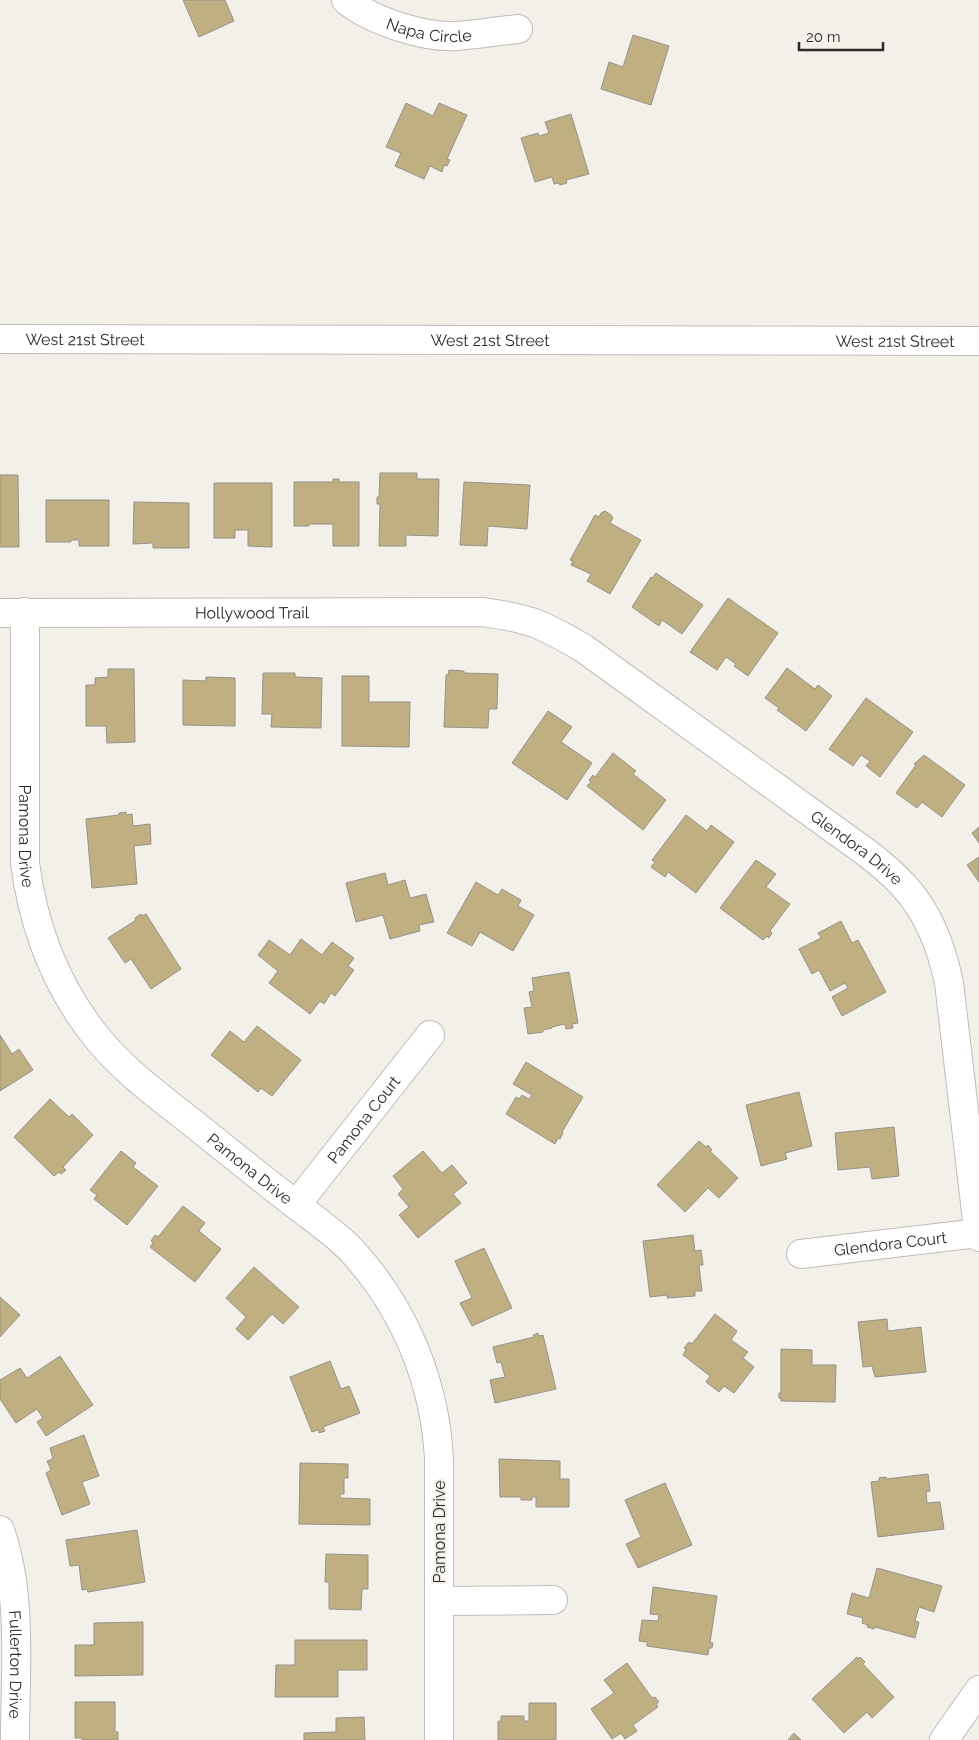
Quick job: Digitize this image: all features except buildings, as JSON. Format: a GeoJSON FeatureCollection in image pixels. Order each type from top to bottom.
{"type":"FeatureCollection","features":[{"type":"Feature","properties":{"kind":"street","name":"Napa Circle"},"geometry":{"type":"LineString","coordinates":[[346,0],[356,8],[380,20],[404,28],[444,36],[518,29]]}},
{"type":"Feature","properties":{"kind":"street","name":"West 21st Street"},"geometry":{"type":"LineString","coordinates":[[0,339],[979,342]]}},
{"type":"Feature","properties":{"kind":"street","name":"Hollywood Trail"},"geometry":{"type":"LineString","coordinates":[[12,612],[462,611],[504,614]]}},
{"type":"Feature","properties":{"kind":"street","name":"Pamona Drive"},"geometry":{"type":"LineString","coordinates":[[12,612],[25,863],[37,926],[62,987],[91,1030],[117,1060],[146,1086],[332,1233],[354,1253],[367,1268],[399,1315],[422,1366],[435,1417],[439,1444],[439,1740]]}},
{"type":"Feature","properties":{"kind":"street","name":"Glendora Drive"},"geometry":{"type":"LineString","coordinates":[[504,614],[553,630],[583,648],[867,853],[905,887],[933,932],[949,983],[979,1235]]}},
{"type":"Feature","properties":{"kind":"street","name":"Pamona Court"},"geometry":{"type":"LineString","coordinates":[[296,1205],[430,1035]]}},
{"type":"Feature","properties":{"kind":"street","name":"Glendora Court"},"geometry":{"type":"LineString","coordinates":[[801,1254],[979,1235]]}},
{"type":"Feature","properties":{"kind":"street","name":"Fullerton Drive"},"geometry":{"type":"LineString","coordinates":[[0,1530],[12,1576],[15,1616],[15,1740]]}},
{"type":"Feature","properties":{"kind":"street"},"geometry":{"type":"LineString","coordinates":[[439,1602],[553,1600]]}},
{"type":"Feature","properties":{"kind":"street"},"geometry":{"type":"LineString","coordinates":[[944,1740],[979,1690]]}}]}
